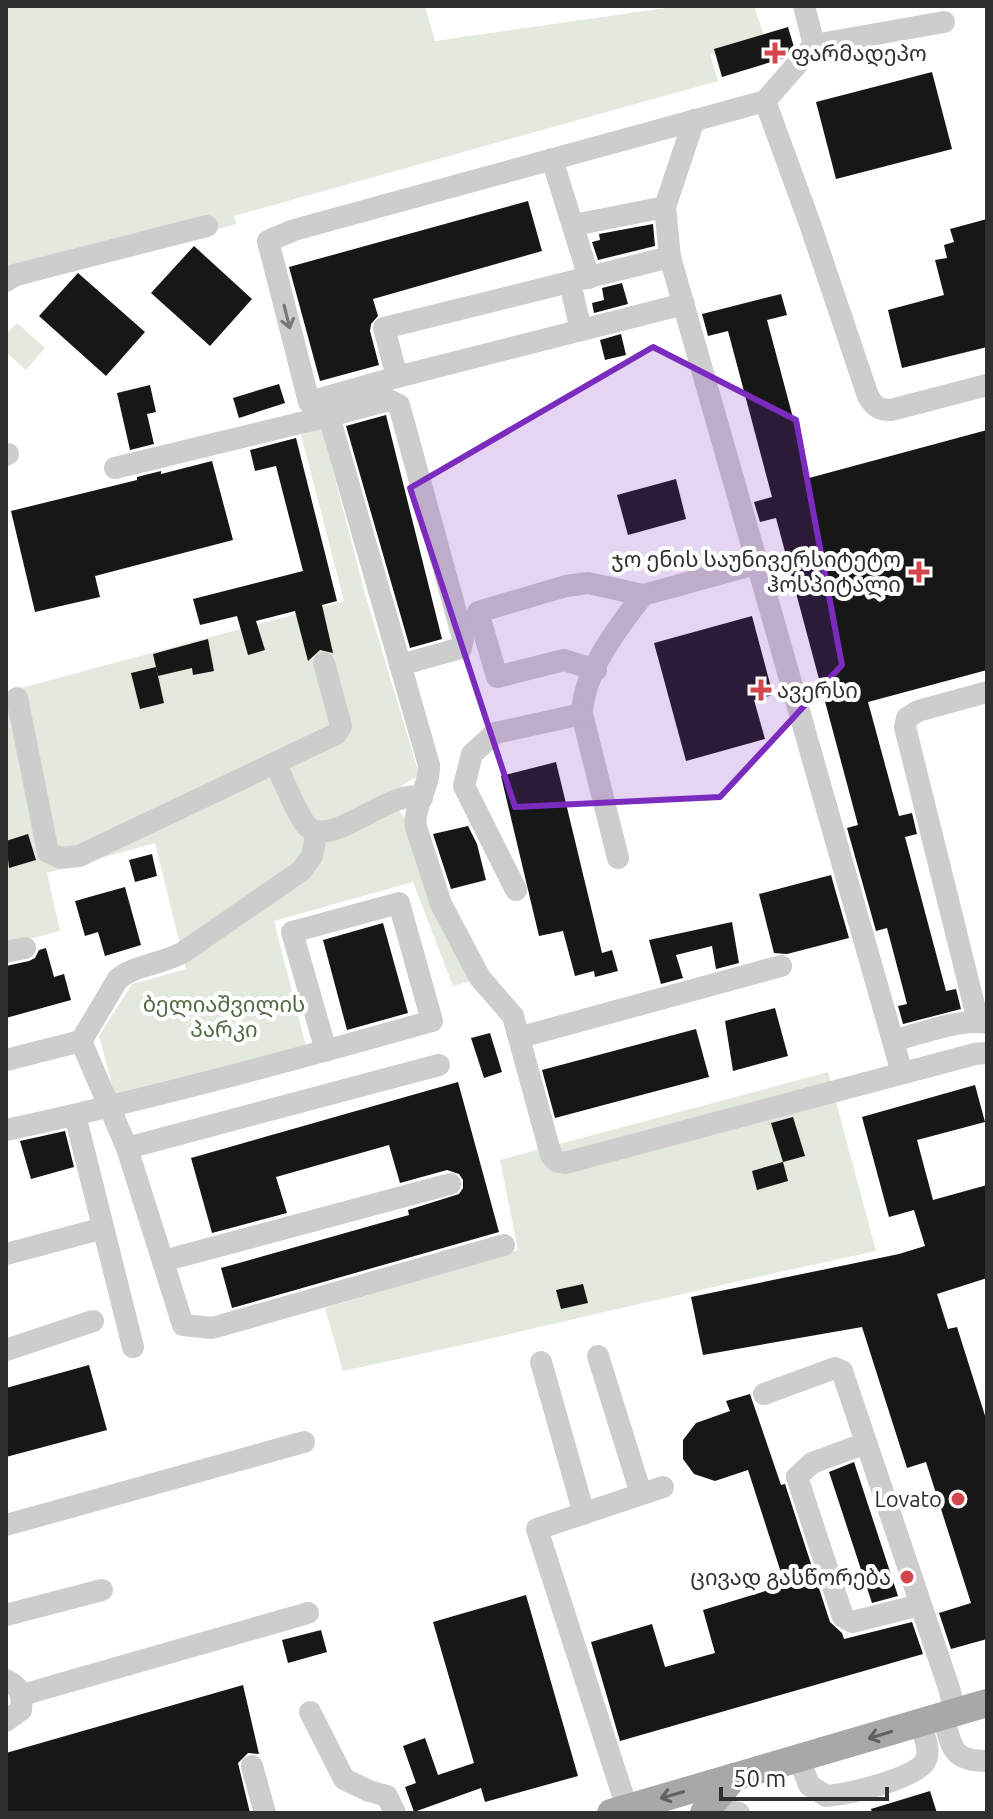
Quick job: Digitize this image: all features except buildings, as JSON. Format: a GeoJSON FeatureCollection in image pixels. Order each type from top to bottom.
{"type":"FeatureCollection","features":[{"type":"Feature","properties":{"kind":"main road"},"geometry":{"type":"LineString","coordinates":[[619,1811],[987,1703]]}},
{"type":"Feature","properties":{"kind":"main road"},"geometry":{"type":"LineString","coordinates":[[707,1810],[734,1777]]}},
{"type":"Feature","properties":{"kind":"street"},"geometry":{"type":"LineString","coordinates":[[804,6],[814,45]]}},
{"type":"Feature","properties":{"kind":"street"},"geometry":{"type":"LineString","coordinates":[[684,304],[309,402],[268,241],[294,230],[765,101],[814,45],[944,22]]}},
{"type":"Feature","properties":{"kind":"street"},"geometry":{"type":"LineString","coordinates":[[765,101],[873,405],[881,410],[891,410],[987,385]]}},
{"type":"Feature","properties":{"kind":"street"},"geometry":{"type":"LineString","coordinates":[[694,120],[665,207],[670,257],[902,1073]]}},
{"type":"Feature","properties":{"kind":"street"},"geometry":{"type":"LineString","coordinates":[[552,159],[574,225],[581,330]]}},
{"type":"Feature","properties":{"kind":"street"},"geometry":{"type":"LineString","coordinates":[[574,225],[665,207]]}},
{"type":"Feature","properties":{"kind":"street"},"geometry":{"type":"LineString","coordinates":[[6,281],[15,275],[207,226]]}},
{"type":"Feature","properties":{"kind":"street"},"geometry":{"type":"LineString","coordinates":[[397,377],[384,328],[670,257]]}},
{"type":"Feature","properties":{"kind":"street"},"geometry":{"type":"LineString","coordinates":[[115,468],[389,400],[399,405],[463,638],[461,648],[400,665]]}},
{"type":"Feature","properties":{"kind":"street"},"geometry":{"type":"LineString","coordinates":[[329,416],[429,765],[430,775],[415,816],[416,827],[441,904],[480,978],[513,1016],[551,1155],[556,1161],[565,1163],[987,1053]]}},
{"type":"Feature","properties":{"kind":"street"},"geometry":{"type":"LineString","coordinates":[[596,670],[564,660],[497,677],[478,612],[566,586],[588,583],[643,595],[756,564]]}},
{"type":"Feature","properties":{"kind":"street"},"geometry":{"type":"LineString","coordinates":[[618,858],[582,714],[583,691],[610,637],[643,595]]}},
{"type":"Feature","properties":{"kind":"street"},"geometry":{"type":"LineString","coordinates":[[17,698],[48,852],[61,858],[79,856],[336,734],[341,726],[324,663]]}},
{"type":"Feature","properties":{"kind":"street"},"geometry":{"type":"LineString","coordinates":[[893,1041],[983,1022],[905,727],[907,718],[918,711],[987,692]]}},
{"type":"Feature","properties":{"kind":"street"},"geometry":{"type":"LineString","coordinates":[[516,890],[464,786],[472,754],[495,733],[582,714]]}},
{"type":"Feature","properties":{"kind":"street"},"geometry":{"type":"LineString","coordinates":[[275,763],[307,825],[317,831],[339,827],[406,795],[422,798]]}},
{"type":"Feature","properties":{"kind":"street"},"geometry":{"type":"LineString","coordinates":[[6,1060],[81,1041],[118,979],[126,972],[167,961],[182,953],[292,878],[312,856],[317,831]]}},
{"type":"Feature","properties":{"kind":"street"},"geometry":{"type":"LineString","coordinates":[[6,1130],[108,1107],[326,1051],[432,1021],[399,903],[292,932],[326,1051]]}},
{"type":"Feature","properties":{"kind":"street"},"geometry":{"type":"LineString","coordinates":[[521,1037],[781,966]]}},
{"type":"Feature","properties":{"kind":"street"},"geometry":{"type":"LineString","coordinates":[[81,1041],[127,1148],[183,1325],[212,1328],[504,1245]]}},
{"type":"Feature","properties":{"kind":"street"},"geometry":{"type":"LineString","coordinates":[[127,1148],[439,1065]]}},
{"type":"Feature","properties":{"kind":"street"},"geometry":{"type":"LineString","coordinates":[[75,1115],[133,1347]]}},
{"type":"Feature","properties":{"kind":"street"},"geometry":{"type":"LineString","coordinates":[[163,1261],[450,1184]]}},
{"type":"Feature","properties":{"kind":"street"},"geometry":{"type":"LineString","coordinates":[[6,1254],[103,1228]]}},
{"type":"Feature","properties":{"kind":"street"},"geometry":{"type":"LineString","coordinates":[[6,1350],[93,1321]]}},
{"type":"Feature","properties":{"kind":"street"},"geometry":{"type":"LineString","coordinates":[[598,1356],[641,1494]]}},
{"type":"Feature","properties":{"kind":"street"},"geometry":{"type":"LineString","coordinates":[[541,1362],[584,1514]]}},
{"type":"Feature","properties":{"kind":"street"},"geometry":{"type":"LineString","coordinates":[[764,1394],[835,1368],[842,1371],[920,1605],[939,1717],[958,1757],[987,1761]]}},
{"type":"Feature","properties":{"kind":"street"},"geometry":{"type":"LineString","coordinates":[[6,1525],[304,1442]]}},
{"type":"Feature","properties":{"kind":"street"},"geometry":{"type":"LineString","coordinates":[[866,1443],[812,1463],[797,1477],[843,1617],[852,1622],[920,1605]]}},
{"type":"Feature","properties":{"kind":"street"},"geometry":{"type":"LineString","coordinates":[[619,1811],[537,1529],[663,1487]]}},
{"type":"Feature","properties":{"kind":"street"},"geometry":{"type":"LineString","coordinates":[[6,1615],[102,1590]]}},
{"type":"Feature","properties":{"kind":"street"},"geometry":{"type":"LineString","coordinates":[[6,1721],[21,1710],[14,1688],[308,1613]]}},
{"type":"Feature","properties":{"kind":"street"},"geometry":{"type":"LineString","coordinates":[[310,1712],[344,1779],[387,1796],[395,1813]]}},
{"type":"Feature","properties":{"kind":"street"},"geometry":{"type":"LineString","coordinates":[[799,1758],[809,1785],[826,1796],[911,1774],[926,1759],[939,1717]]}},
{"type":"Feature","properties":{"kind":"street"},"geometry":{"type":"LineString","coordinates":[[252,1766],[265,1813]]}},
{"type":"Feature","properties":{"kind":"street"},"geometry":{"type":"LineString","coordinates":[[707,1810],[739,1813]]}},
{"type":"Feature","properties":{"kind":"highlighted area"},"geometry":{"type":"Polygon","coordinates":[[[653,347],[796,420],[842,665],[720,797],[515,807],[410,488],[653,347]]]}},
{"type":"Feature","properties":{"kind":"green space"},"geometry":{"type":"Polygon","coordinates":[[[6,6],[425,6],[435,41],[680,6],[754,6],[766,42],[710,54],[718,81],[234,216],[236,224],[6,290],[6,6]]]}},
{"type":"Feature","properties":{"kind":"green space"},"geometry":{"type":"Polygon","coordinates":[[[17,323],[45,348],[26,370],[6,352],[6,334],[17,323]]]}},
{"type":"Feature","properties":{"kind":"green space","name":"ბელიაშვილის პარკი"},"geometry":{"type":"Polygon","coordinates":[[[322,428],[365,594],[420,777],[410,780],[393,793],[400,813],[408,820],[472,981],[453,986],[413,882],[274,921],[306,1046],[115,1096],[99,1036],[132,984],[186,969],[155,843],[47,873],[60,931],[6,945],[6,692],[344,601],[301,435],[322,428]]]}},
{"type":"Feature","properties":{"kind":"green space"},"geometry":{"type":"Polygon","coordinates":[[[828,1072],[876,1251],[343,1371],[325,1308],[518,1250],[500,1160],[828,1072]]]}},
{"type":"Feature","properties":{"kind":"place","name":"ფარმადეპო"},"geometry":{"type":"Point","coordinates":[775,53]}},
{"type":"Feature","properties":{"kind":"place","name":"ჯო ენის საუნივერსიტეტო ჰოსპიტალი"},"geometry":{"type":"Point","coordinates":[919,572]}},
{"type":"Feature","properties":{"kind":"place","name":"ავერსი"},"geometry":{"type":"Point","coordinates":[761,690]}},
{"type":"Feature","properties":{"kind":"place","name":"Lovato"},"geometry":{"type":"Point","coordinates":[958,1499]}},
{"type":"Feature","properties":{"kind":"place","name":"ცივად გასწორება"},"geometry":{"type":"Point","coordinates":[907,1577]}}]}
